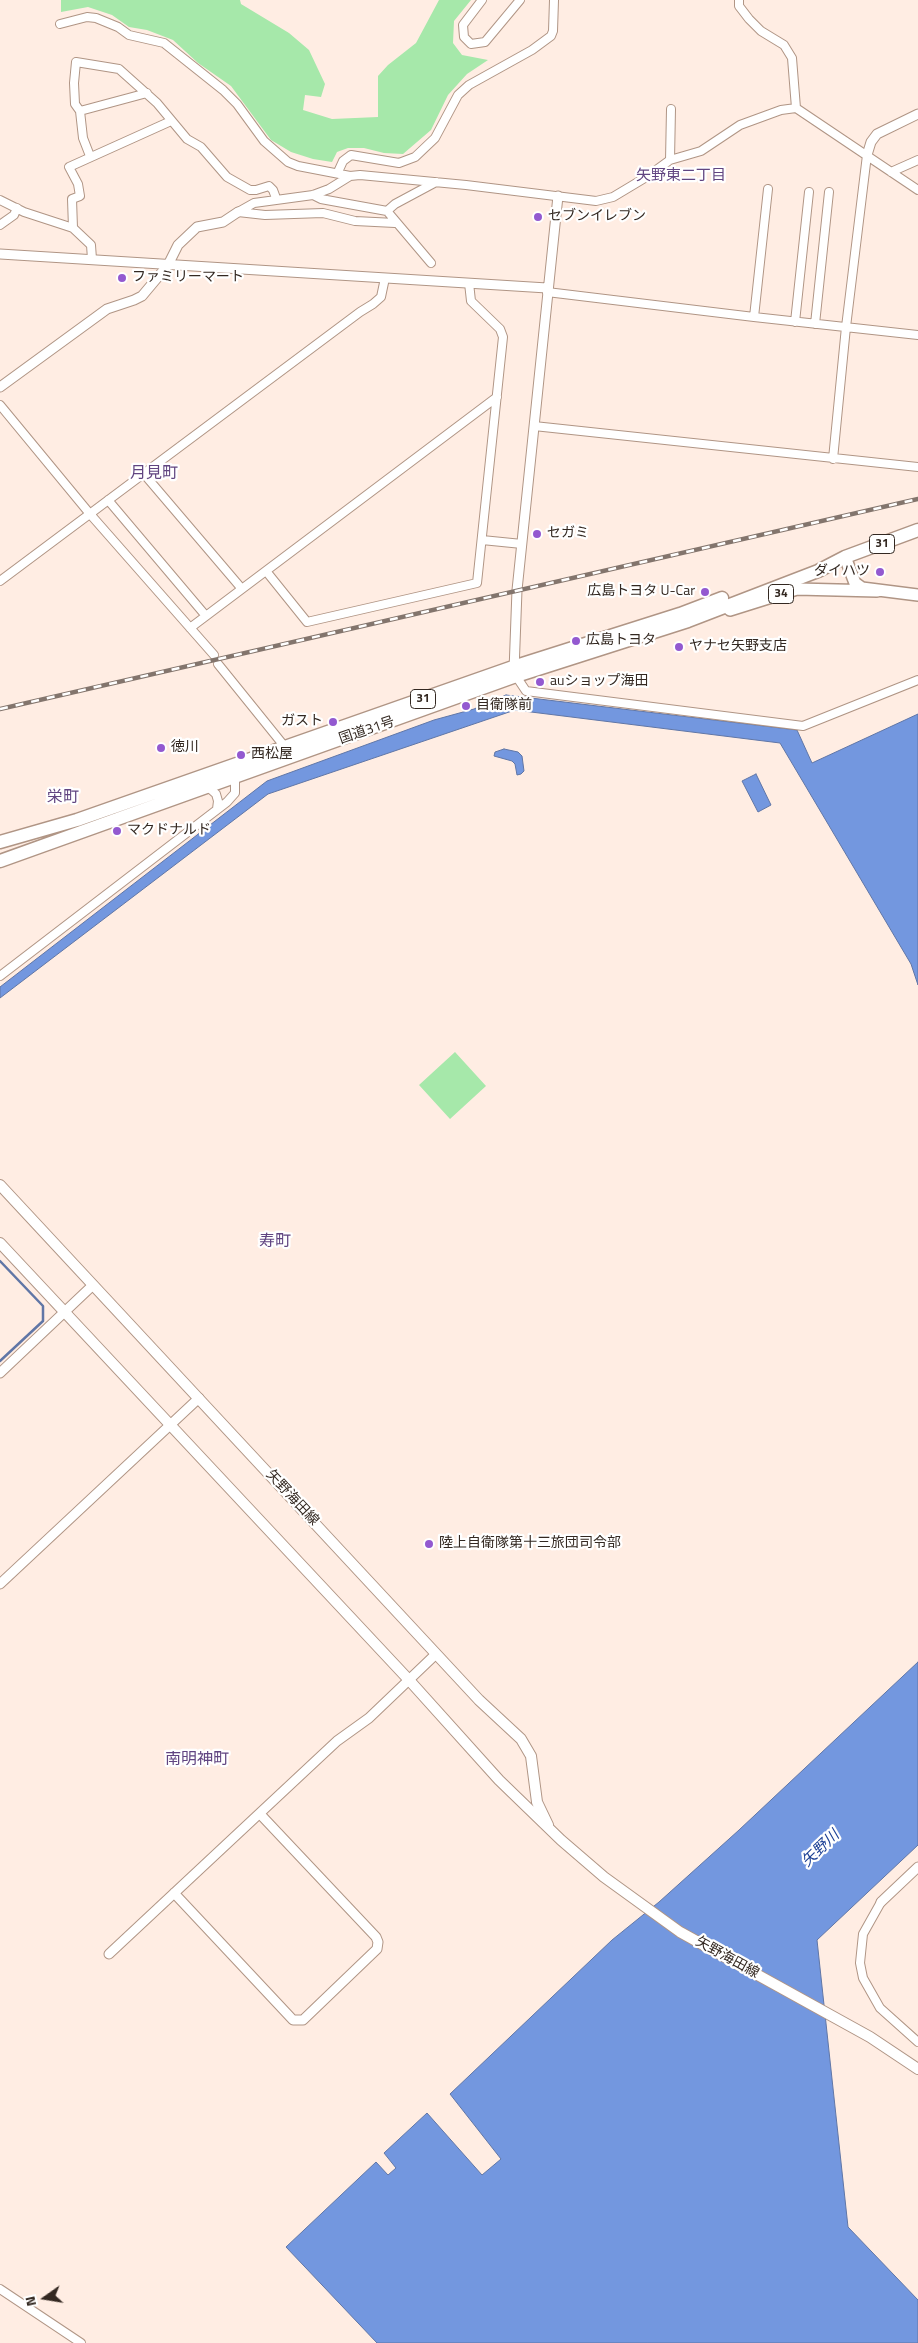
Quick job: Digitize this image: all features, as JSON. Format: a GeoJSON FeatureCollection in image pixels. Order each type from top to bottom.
{"type":"FeatureCollection","features":[{"type":"Feature","properties":{"kind":"highway","name":"国道31号"},"geometry":{"type":"LineString","coordinates":[[1,851],[77,820],[234,771],[514,671],[688,621],[818,571],[845,557],[918,530]]}},
{"type":"Feature","properties":{"kind":"highway","name":"国道31号"},"geometry":{"type":"LineString","coordinates":[[1,851],[207,786],[234,771],[285,748],[680,614],[816,563],[845,557]]}},
{"type":"Feature","properties":{"kind":"main road","name":"34"},"geometry":{"type":"LineString","coordinates":[[845,557],[855,583],[862,588],[878,591]]}},
{"type":"Feature","properties":{"kind":"main road","name":"34"},"geometry":{"type":"LineString","coordinates":[[688,621],[739,608],[796,588],[878,591],[918,595]]}},
{"type":"Feature","properties":{"kind":"main road","name":"矢野海田線"},"geometry":{"type":"LineString","coordinates":[[2,1191],[199,1398],[436,1654],[525,1744],[533,1763],[537,1802],[550,1828]]}},
{"type":"Feature","properties":{"kind":"main road","name":"矢野海田線"},"geometry":{"type":"LineString","coordinates":[[0,1243],[499,1780],[561,1840],[604,1877],[680,1932],[870,2037],[918,2069]]}},
{"type":"Feature","properties":{"kind":"street"},"geometry":{"type":"LineString","coordinates":[[482,0],[463,25],[464,37],[471,44],[485,42],[520,0]]}},
{"type":"Feature","properties":{"kind":"street"},"geometry":{"type":"LineString","coordinates":[[338,172],[343,161],[351,155],[399,163],[415,157],[435,138],[458,95],[469,85],[532,50],[551,36],[553,31],[554,0]]}},
{"type":"Feature","properties":{"kind":"street"},"geometry":{"type":"LineString","coordinates":[[739,0],[739,6],[749,19],[765,34],[784,45],[792,58],[796,108]]}},
{"type":"Feature","properties":{"kind":"street"},"geometry":{"type":"LineString","coordinates":[[60,24],[87,17],[96,18],[118,27],[129,35],[164,43],[223,90],[237,104],[264,141],[288,162],[298,166],[338,172],[350,176],[436,182],[558,196],[592,202],[606,199],[648,176],[670,160],[701,150],[740,125],[781,110],[796,108],[918,190]]}},
{"type":"Feature","properties":{"kind":"street"},"geometry":{"type":"LineString","coordinates":[[90,156],[83,138],[80,111],[75,104],[74,82],[76,62],[118,68],[147,93],[187,139],[201,147],[227,177],[250,190],[269,186],[276,198]]}},
{"type":"Feature","properties":{"kind":"street"},"geometry":{"type":"LineString","coordinates":[[80,111],[147,93]]}},
{"type":"Feature","properties":{"kind":"street"},"geometry":{"type":"LineString","coordinates":[[670,160],[671,109]]}},
{"type":"Feature","properties":{"kind":"street"},"geometry":{"type":"LineString","coordinates":[[833,459],[846,328],[871,142],[877,134],[918,114]]}},
{"type":"Feature","properties":{"kind":"street"},"geometry":{"type":"LineString","coordinates":[[73,228],[72,199],[80,196],[78,184],[70,167],[90,156],[171,121]]}},
{"type":"Feature","properties":{"kind":"street"},"geometry":{"type":"LineString","coordinates":[[892,172],[918,160]]}},
{"type":"Feature","properties":{"kind":"street"},"geometry":{"type":"LineString","coordinates":[[0,387],[107,309],[142,296],[168,265],[178,244],[197,227],[223,222],[254,203],[276,198],[313,195],[329,189],[350,176]]}},
{"type":"Feature","properties":{"kind":"street"},"geometry":{"type":"LineString","coordinates":[[909,184],[918,180]]}},
{"type":"Feature","properties":{"kind":"street"},"geometry":{"type":"LineString","coordinates":[[388,211],[395,204],[436,182]]}},
{"type":"Feature","properties":{"kind":"street"},"geometry":{"type":"LineString","coordinates":[[754,317],[768,189]]}},
{"type":"Feature","properties":{"kind":"street"},"geometry":{"type":"LineString","coordinates":[[795,322],[809,192]]}},
{"type":"Feature","properties":{"kind":"street"},"geometry":{"type":"LineString","coordinates":[[814,324],[829,192]]}},
{"type":"Feature","properties":{"kind":"street"},"geometry":{"type":"LineString","coordinates":[[313,195],[321,199],[388,211],[395,223],[431,263]]}},
{"type":"Feature","properties":{"kind":"street"},"geometry":{"type":"LineString","coordinates":[[558,196],[522,544],[514,671],[526,691],[803,726],[918,680]]}},
{"type":"Feature","properties":{"kind":"street"},"geometry":{"type":"LineString","coordinates":[[0,200],[73,228],[91,245],[92,259]]}},
{"type":"Feature","properties":{"kind":"street"},"geometry":{"type":"LineString","coordinates":[[0,224],[14,215],[17,208]]}},
{"type":"Feature","properties":{"kind":"street"},"geometry":{"type":"LineString","coordinates":[[238,212],[265,214],[323,213],[355,221],[377,224],[395,223]]}},
{"type":"Feature","properties":{"kind":"street"},"geometry":{"type":"LineString","coordinates":[[0,254],[469,283],[547,290],[846,328],[918,334]]}},
{"type":"Feature","properties":{"kind":"street"},"geometry":{"type":"LineString","coordinates":[[0,581],[373,304],[381,297],[385,278]]}},
{"type":"Feature","properties":{"kind":"street"},"geometry":{"type":"LineString","coordinates":[[266,570],[307,622],[478,583],[504,337],[500,329],[471,301],[469,283]]}},
{"type":"Feature","properties":{"kind":"street"},"geometry":{"type":"LineString","coordinates":[[190,628],[497,397]]}},
{"type":"Feature","properties":{"kind":"street"},"geometry":{"type":"LineString","coordinates":[[0,405],[90,514],[214,655]]}},
{"type":"Feature","properties":{"kind":"street"},"geometry":{"type":"LineString","coordinates":[[534,426],[918,467]]}},
{"type":"Feature","properties":{"kind":"street"},"geometry":{"type":"LineString","coordinates":[[144,474],[242,589]]}},
{"type":"Feature","properties":{"kind":"street"},"geometry":{"type":"LineString","coordinates":[[108,500],[206,616]]}},
{"type":"Feature","properties":{"kind":"street"},"geometry":{"type":"LineString","coordinates":[[482,540],[522,544]]}},
{"type":"Feature","properties":{"kind":"street"},"geometry":{"type":"LineString","coordinates":[[218,664],[285,748]]}},
{"type":"Feature","properties":{"kind":"street"},"geometry":{"type":"LineString","coordinates":[[0,976],[217,809],[235,793],[234,771]]}},
{"type":"Feature","properties":{"kind":"street"},"geometry":{"type":"LineString","coordinates":[[207,786],[217,798],[217,809]]}},
{"type":"Feature","properties":{"kind":"street"},"geometry":{"type":"LineString","coordinates":[[0,1373],[94,1286]]}},
{"type":"Feature","properties":{"kind":"street"},"geometry":{"type":"LineString","coordinates":[[0,1584],[199,1398]]}},
{"type":"Feature","properties":{"kind":"street"},"geometry":{"type":"LineString","coordinates":[[109,1954],[337,1741],[369,1718],[436,1654]]}},
{"type":"Feature","properties":{"kind":"street"},"geometry":{"type":"LineString","coordinates":[[174,1893],[292,2020],[303,2020],[377,1949],[378,1942],[376,1937],[260,1814]]}},
{"type":"Feature","properties":{"kind":"street"},"geometry":{"type":"LineString","coordinates":[[918,1867],[881,1902],[863,1934],[860,1963],[863,1978],[880,2008],[918,2042]]}},
{"type":"Feature","properties":{"kind":"street"},"geometry":{"type":"LineString","coordinates":[[0,2289],[81,2343]]}},
{"type":"Feature","properties":{"kind":"green space"},"geometry":{"type":"Polygon","coordinates":[[[61,0],[240,0],[241,4],[289,33],[309,50],[325,84],[321,97],[305,95],[303,110],[332,119],[378,117],[378,76],[388,65],[416,43],[439,0],[471,0],[454,21],[453,43],[462,55],[488,60],[467,74],[448,95],[431,130],[403,154],[384,153],[364,148],[348,148],[337,152],[332,162],[313,159],[291,152],[271,140],[231,86],[198,63],[173,40],[147,30],[129,27],[112,15],[88,7],[61,12],[61,0]]]}},
{"type":"Feature","properties":{"kind":"green space"},"geometry":{"type":"Polygon","coordinates":[[[455,1052],[486,1086],[450,1119],[419,1085],[455,1052]]]}},
{"type":"Feature","properties":{"kind":"water"},"geometry":{"type":"Polygon","coordinates":[[[506,695],[797,730],[812,763],[918,714],[918,985],[911,964],[780,743],[515,710],[268,794],[0,998],[0,987],[267,781],[434,720],[474,709],[506,695]]]}},
{"type":"Feature","properties":{"kind":"water"},"geometry":{"type":"Polygon","coordinates":[[[504,749],[518,752],[522,756],[524,771],[521,774],[517,775],[515,764],[512,761],[494,756],[495,752],[504,749]]]}},
{"type":"Feature","properties":{"kind":"water"},"geometry":{"type":"Polygon","coordinates":[[[756,774],[771,805],[758,812],[742,781],[756,774]]]}},
{"type":"Feature","properties":{"kind":"water","name":"矢野川"},"geometry":{"type":"Polygon","coordinates":[[[918,1662],[918,1845],[817,1940],[848,2227],[918,2300],[918,2343],[377,2343],[286,2247],[376,2162],[388,2175],[396,2168],[384,2153],[427,2113],[482,2175],[501,2159],[450,2094],[612,1940],[659,1902],[739,1830],[918,1662]]]}},
{"type":"Feature","properties":{"kind":"waterway"},"geometry":{"type":"LineString","coordinates":[[0,1261],[43,1306],[43,1321],[0,1361]]}},
{"type":"Feature","properties":{"kind":"railway"},"geometry":{"type":"LineString","coordinates":[[0,709],[918,499]]}},
{"type":"Feature","properties":{"kind":"place","name":"セブンイレブン"},"geometry":{"type":"Point","coordinates":[538,217]}},
{"type":"Feature","properties":{"kind":"place","name":"ファミリーマート"},"geometry":{"type":"Point","coordinates":[122,278]}},
{"type":"Feature","properties":{"kind":"place","name":"セガミ"},"geometry":{"type":"Point","coordinates":[537,534]}},
{"type":"Feature","properties":{"kind":"place","name":"ダイハツ"},"geometry":{"type":"Point","coordinates":[880,572]}},
{"type":"Feature","properties":{"kind":"place","name":"広島トヨタ U-Car"},"geometry":{"type":"Point","coordinates":[705,592]}},
{"type":"Feature","properties":{"kind":"place","name":"広島トヨタ"},"geometry":{"type":"Point","coordinates":[576,641]}},
{"type":"Feature","properties":{"kind":"place","name":"ヤナセ矢野支店"},"geometry":{"type":"Point","coordinates":[679,647]}},
{"type":"Feature","properties":{"kind":"place","name":"auショップ海田"},"geometry":{"type":"Point","coordinates":[540,682]}},
{"type":"Feature","properties":{"kind":"place","name":"自衛隊前"},"geometry":{"type":"Point","coordinates":[466,706]}},
{"type":"Feature","properties":{"kind":"place","name":"ガスト"},"geometry":{"type":"Point","coordinates":[333,722]}},
{"type":"Feature","properties":{"kind":"place","name":"徳川"},"geometry":{"type":"Point","coordinates":[161,748]}},
{"type":"Feature","properties":{"kind":"place","name":"西松屋"},"geometry":{"type":"Point","coordinates":[241,755]}},
{"type":"Feature","properties":{"kind":"place","name":"マクドナルド"},"geometry":{"type":"Point","coordinates":[117,831]}},
{"type":"Feature","properties":{"kind":"place","name":"陸上自衛隊第十三旅団司令部"},"geometry":{"type":"Point","coordinates":[429,1544]}},
{"type":"Feature","properties":{"kind":"district","name":"矢野東二丁目"},"geometry":{"type":"Point","coordinates":[681,176]}},
{"type":"Feature","properties":{"kind":"district","name":"月見町"},"geometry":{"type":"Point","coordinates":[154,474]}},
{"type":"Feature","properties":{"kind":"district","name":"栄町"},"geometry":{"type":"Point","coordinates":[63,798]}},
{"type":"Feature","properties":{"kind":"district","name":"寿町"},"geometry":{"type":"Point","coordinates":[275,1242]}},
{"type":"Feature","properties":{"kind":"district","name":"南明神町"},"geometry":{"type":"Point","coordinates":[197,1760]}}]}
